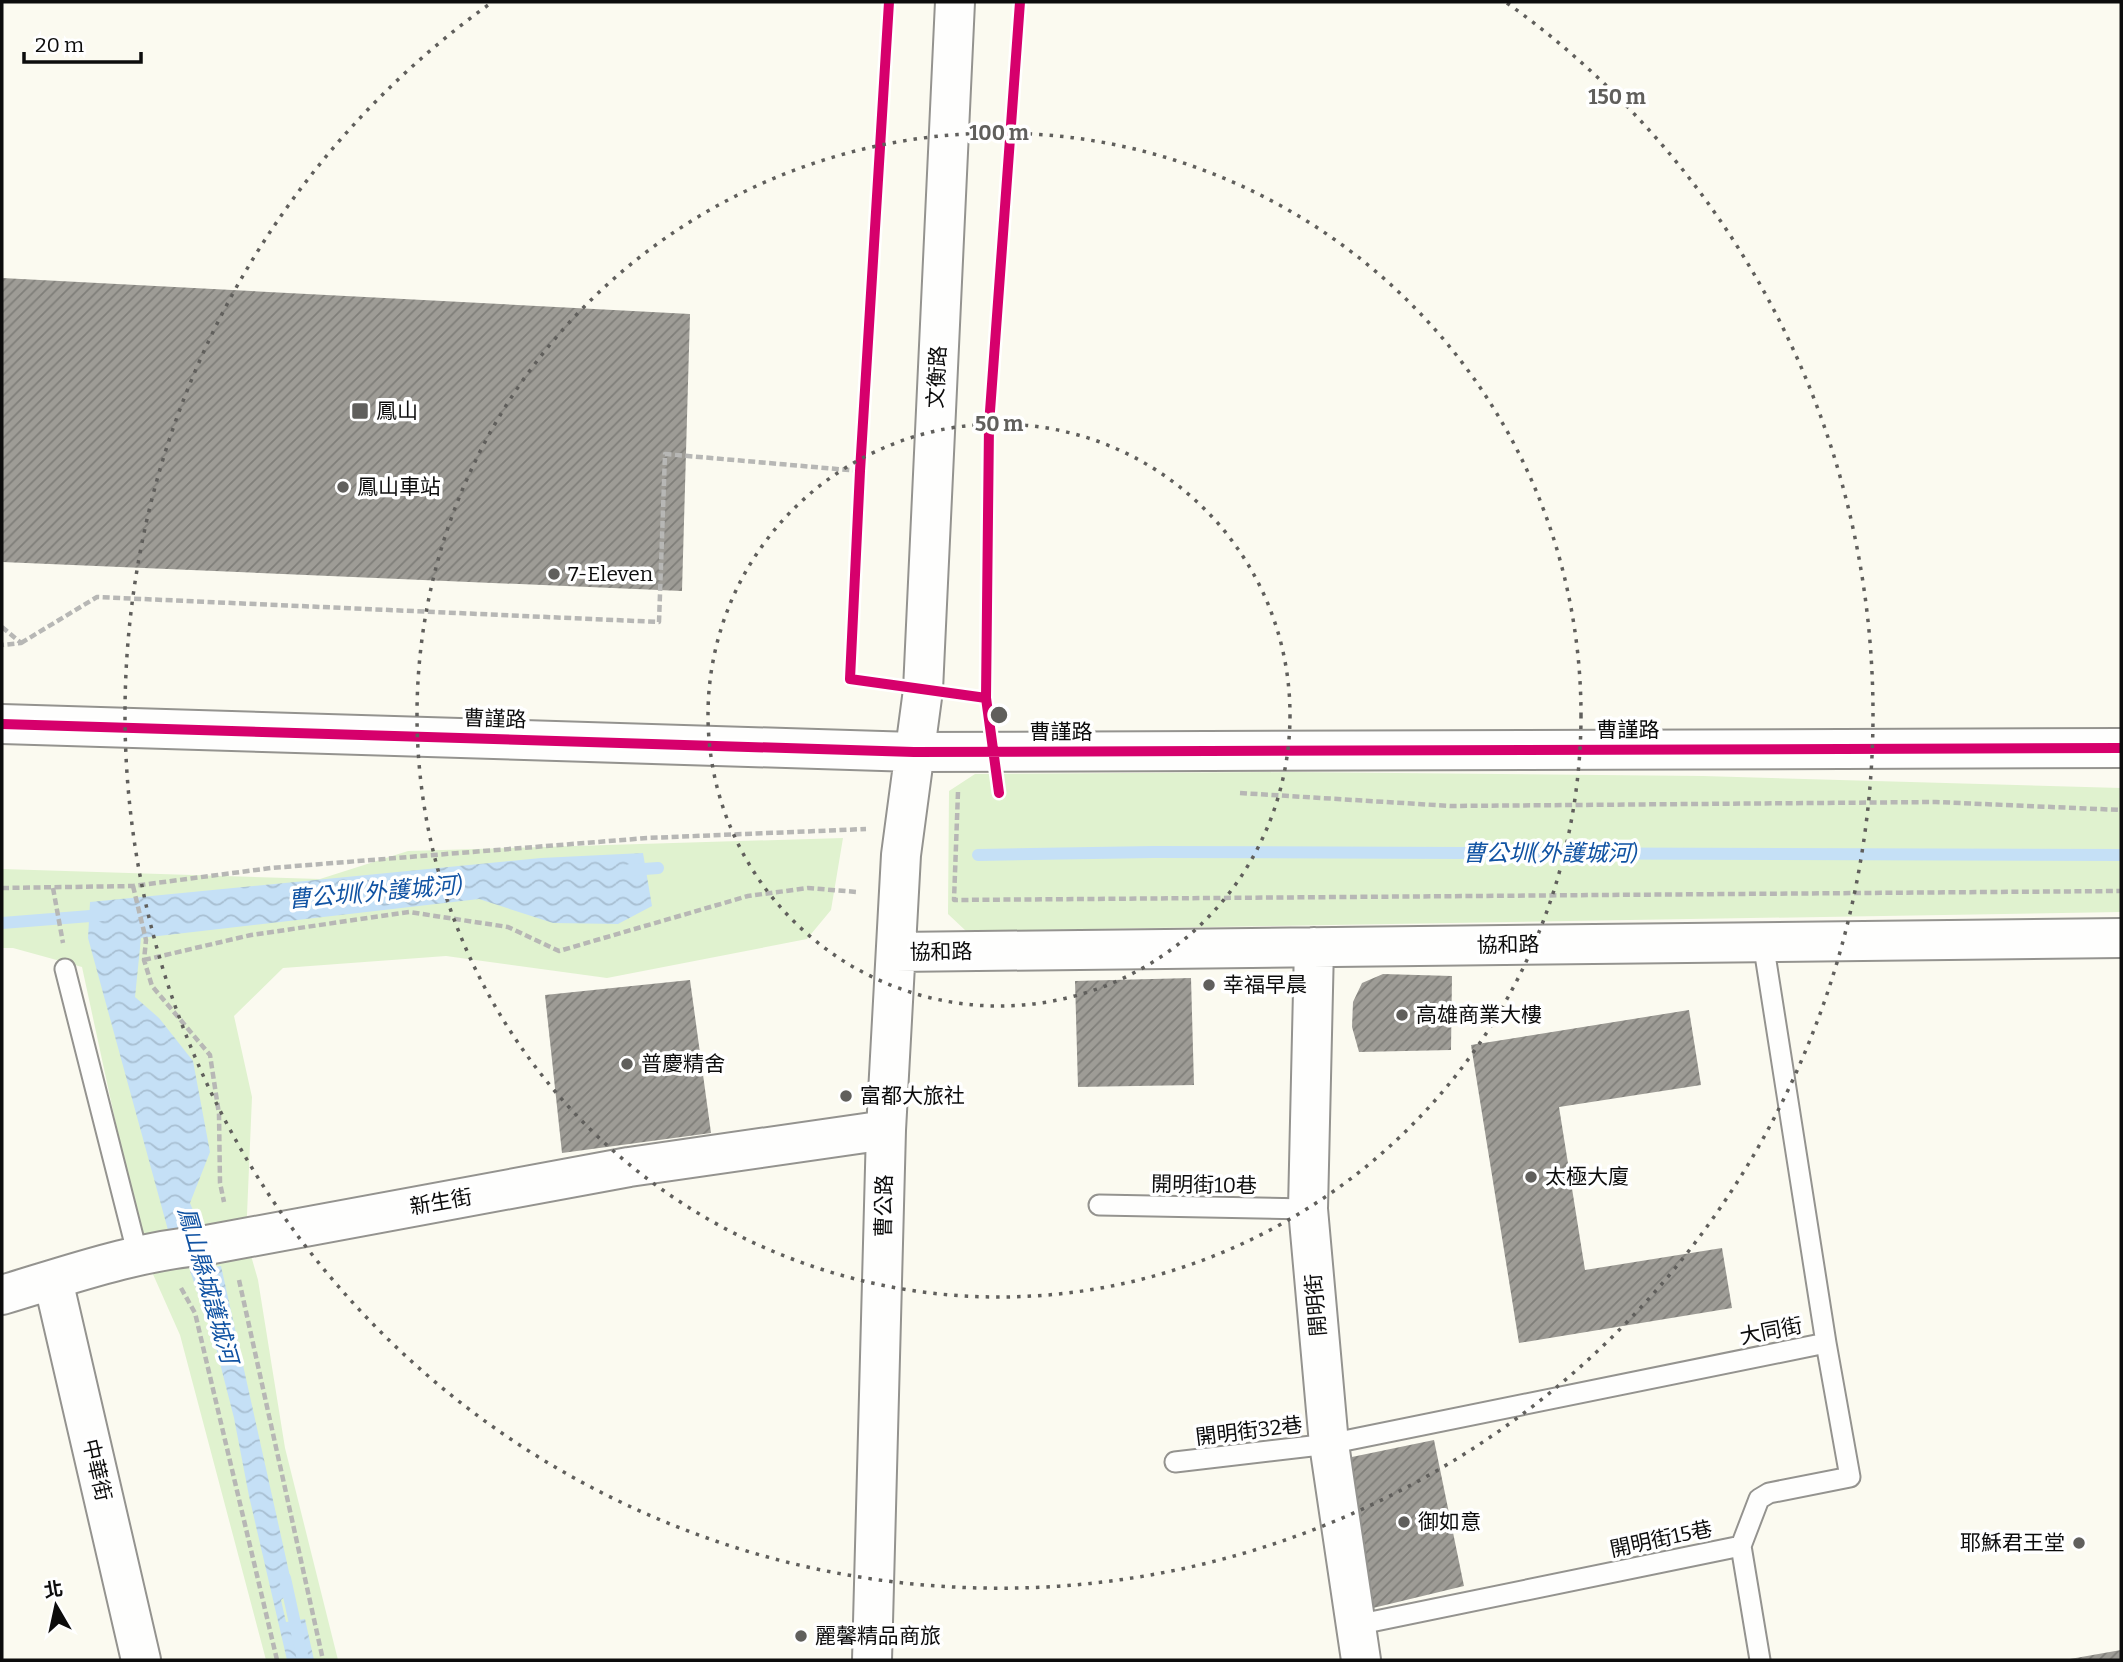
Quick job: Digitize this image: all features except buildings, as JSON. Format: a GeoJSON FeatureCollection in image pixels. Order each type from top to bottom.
{"type":"FeatureCollection","features":[{"type":"Feature","properties":{"kind":"street","name":"文衡路"},"geometry":{"type":"LineString","coordinates":[[914,752],[923,691],[955,2]]}},
{"type":"Feature","properties":{"kind":"street","name":"曹謹路"},"geometry":{"type":"LineString","coordinates":[[2,724],[914,752],[2121,748]]}},
{"type":"Feature","properties":{"kind":"street","name":"曹公路"},"geometry":{"type":"LineString","coordinates":[[872,1660],[886,1130],[905,827],[914,752]]}},
{"type":"Feature","properties":{"kind":"street","name":"協和路"},"geometry":{"type":"LineString","coordinates":[[896,952],[2121,938]]}},
{"type":"Feature","properties":{"kind":"street","name":"開明街"},"geometry":{"type":"LineString","coordinates":[[1314,947],[1308,1209],[1329,1444],[1358,1643]]}},
{"type":"Feature","properties":{"kind":"street","name":"新生街"},"geometry":{"type":"LineString","coordinates":[[2,1295],[182,1248],[629,1167],[886,1130]]}},
{"type":"Feature","properties":{"kind":"street","name":"中華街"},"geometry":{"type":"LineString","coordinates":[[53,1280],[141,1660]]}},
{"type":"Feature","properties":{"kind":"lane","name":"大同街"},"geometry":{"type":"LineString","coordinates":[[1329,1444],[1826,1343],[1763,942]]}},
{"type":"Feature","properties":{"kind":"lane"},"geometry":{"type":"LineString","coordinates":[[65,969],[182,1248]]}},
{"type":"Feature","properties":{"kind":"lane","name":"開明街10巷"},"geometry":{"type":"LineString","coordinates":[[1099,1205],[1308,1209]]}},
{"type":"Feature","properties":{"kind":"lane","name":"開明街15巷"},"geometry":{"type":"LineString","coordinates":[[1358,1643],[1741,1546],[1759,1499],[1769,1493],[1850,1477],[1826,1343]]}},
{"type":"Feature","properties":{"kind":"lane","name":"開明街32巷"},"geometry":{"type":"LineString","coordinates":[[1175,1462],[1329,1444]]}},
{"type":"Feature","properties":{"kind":"lane"},"geometry":{"type":"LineString","coordinates":[[1741,1546],[1760,1660]]}},
{"type":"Feature","properties":{"kind":"path"},"geometry":{"type":"LineString","coordinates":[[2,645],[21,643],[97,597],[659,622],[665,454],[860,471]]}},
{"type":"Feature","properties":{"kind":"path"},"geometry":{"type":"LineString","coordinates":[[859,485],[861,457]]}},
{"type":"Feature","properties":{"kind":"path"},"geometry":{"type":"LineString","coordinates":[[2,627],[21,643]]}},
{"type":"Feature","properties":{"kind":"path"},"geometry":{"type":"LineString","coordinates":[[968,792],[957,792],[954,900],[2121,891]]}},
{"type":"Feature","properties":{"kind":"path"},"geometry":{"type":"LineString","coordinates":[[1237,793],[1451,806],[1936,802],[2121,810]]}},
{"type":"Feature","properties":{"kind":"path"},"geometry":{"type":"LineString","coordinates":[[2,888],[133,886],[271,868],[647,838],[905,827]]}},
{"type":"Feature","properties":{"kind":"path"},"geometry":{"type":"LineString","coordinates":[[133,886],[146,940],[144,960],[152,986],[211,1055],[219,1114],[220,1182],[182,1248],[277,1660]]}},
{"type":"Feature","properties":{"kind":"path"},"geometry":{"type":"LineString","coordinates":[[53,888],[64,946]]}},
{"type":"Feature","properties":{"kind":"path"},"geometry":{"type":"LineString","coordinates":[[144,960],[251,935],[409,912],[508,927],[559,951],[748,896],[808,888],[858,892]]}},
{"type":"Feature","properties":{"kind":"path"},"geometry":{"type":"LineString","coordinates":[[182,1248],[323,1660]]}},
{"type":"Feature","properties":{"kind":"green space"},"geometry":{"type":"Polygon","coordinates":[[[1291,772],[1703,776],[2121,788],[2121,912],[966,931],[948,914],[949,791],[975,774],[1291,772]]]}},
{"type":"Feature","properties":{"kind":"green space"},"geometry":{"type":"Polygon","coordinates":[[[843,838],[831,910],[807,939],[607,978],[446,956],[283,968],[234,1016],[252,1097],[246,1238],[258,1280],[285,1448],[338,1660],[266,1660],[180,1335],[144,1254],[82,967],[13,948],[2,948],[2,869],[320,879],[408,851],[843,838]]]}},
{"type":"Feature","properties":{"kind":"water"},"geometry":{"type":"Polygon","coordinates":[[[643,853],[652,906],[618,924],[553,923],[479,899],[141,938],[135,997],[159,1018],[193,1061],[210,1152],[190,1203],[203,1235],[171,1241],[88,938],[90,902],[541,858],[643,853]]]}},
{"type":"Feature","properties":{"kind":"water"},"geometry":{"type":"Polygon","coordinates":[[[221,1266],[293,1590],[281,1600],[286,1622],[305,1619],[314,1660],[287,1660],[234,1418],[213,1336],[190,1271],[221,1266]]]}},
{"type":"Feature","properties":{"kind":"waterway","name":"曹公圳(外護城河)"},"geometry":{"type":"LineString","coordinates":[[978,855],[1154,852],[2121,855]]}},
{"type":"Feature","properties":{"kind":"waterway","name":"曹公圳(外護城河)"},"geometry":{"type":"LineString","coordinates":[[630,870],[658,868]]}},
{"type":"Feature","properties":{"kind":"waterway"},"geometry":{"type":"LineString","coordinates":[[2,923],[103,915]]}},
{"type":"Feature","properties":{"kind":"waterway","name":"鳳山縣城護城河"},"geometry":{"type":"LineString","coordinates":[[285,1578],[303,1660]]}},
{"type":"Feature","properties":{"kind":"cycle path"},"geometry":{"type":"LineString","coordinates":[[889,2],[850,679],[986,698]]}},
{"type":"Feature","properties":{"kind":"cycle path"},"geometry":{"type":"LineString","coordinates":[[999,793],[986,698],[989,425],[1020,2]]}},
{"type":"Feature","properties":{"kind":"cycle path"},"geometry":{"type":"LineString","coordinates":[[2,724],[914,752],[2121,748]]}},
{"type":"Feature","properties":{"kind":"place","name":"鳳山"},"geometry":{"type":"Point","coordinates":[360,411]}},
{"type":"Feature","properties":{"kind":"place","name":"鳳山車站"},"geometry":{"type":"Point","coordinates":[343,487]}},
{"type":"Feature","properties":{"kind":"place","name":"7-Eleven"},"geometry":{"type":"Point","coordinates":[554,574]}},
{"type":"Feature","properties":{"kind":"place","name":"幸福早晨"},"geometry":{"type":"Point","coordinates":[1209,985]}},
{"type":"Feature","properties":{"kind":"place","name":"高雄商業大樓"},"geometry":{"type":"Point","coordinates":[1402,1015]}},
{"type":"Feature","properties":{"kind":"place","name":"普慶精舍"},"geometry":{"type":"Point","coordinates":[627,1064]}},
{"type":"Feature","properties":{"kind":"place","name":"富都大旅社"},"geometry":{"type":"Point","coordinates":[846,1096]}},
{"type":"Feature","properties":{"kind":"place","name":"太極大廈"},"geometry":{"type":"Point","coordinates":[1531,1177]}},
{"type":"Feature","properties":{"kind":"place","name":"御如意"},"geometry":{"type":"Point","coordinates":[1404,1522]}},
{"type":"Feature","properties":{"kind":"place","name":"耶穌君王堂"},"geometry":{"type":"Point","coordinates":[2079,1543]}},
{"type":"Feature","properties":{"kind":"place","name":"麗馨精品商旅"},"geometry":{"type":"Point","coordinates":[801,1636]}}]}
